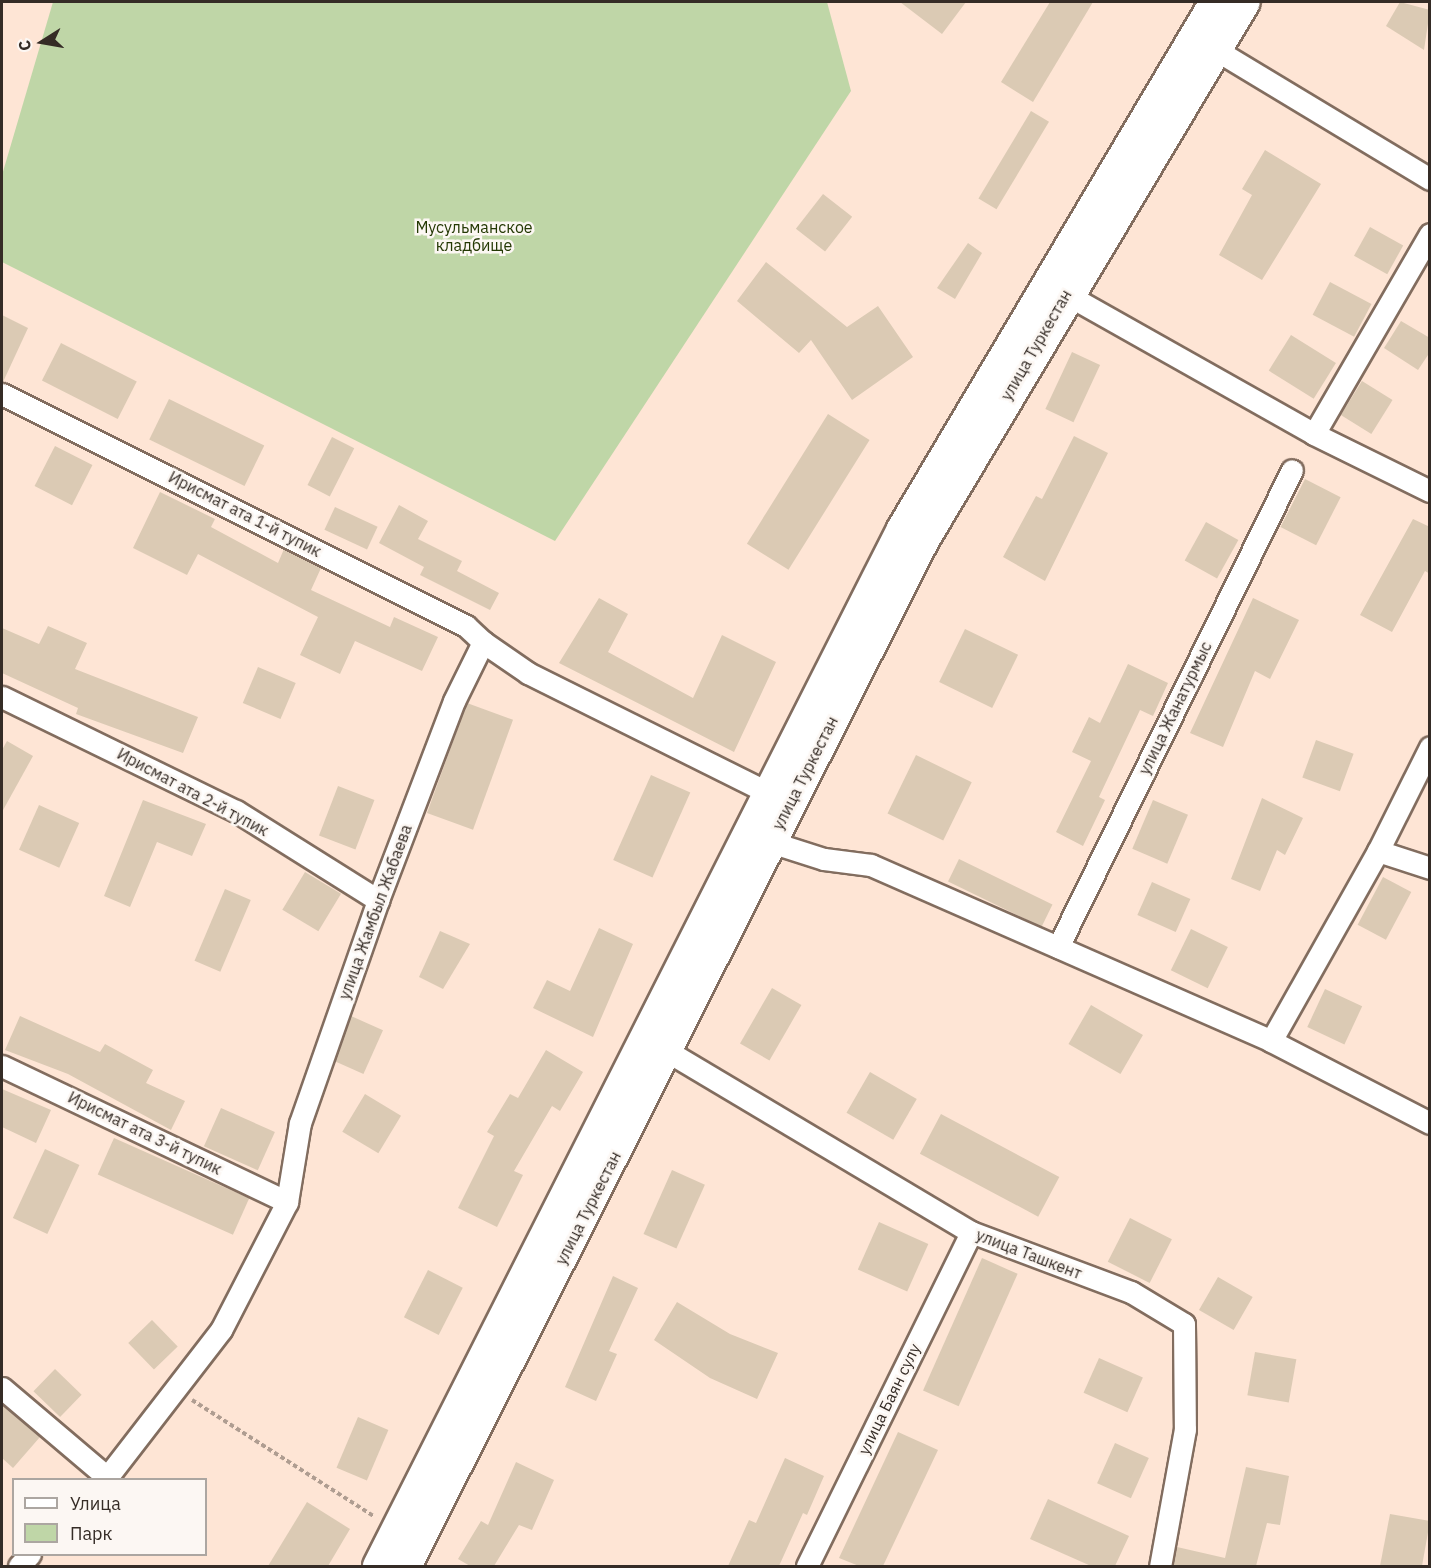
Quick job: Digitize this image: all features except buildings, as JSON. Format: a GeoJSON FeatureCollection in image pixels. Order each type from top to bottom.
{"type":"FeatureCollection","features":[{"type":"Feature","properties":{"kind":"highway","name":"улица Туркестан"},"geometry":{"type":"LineString","coordinates":[[406,1566],[667,1051],[760,839],[902,529],[1215,2]]}},
{"type":"Feature","properties":{"kind":"highway","name":"улица Туркестан"},"geometry":{"type":"LineString","coordinates":[[779,799],[924,540],[1066,294],[1245,2]]}},
{"type":"Feature","properties":{"kind":"highway","name":"улица Туркестан"},"geometry":{"type":"LineString","coordinates":[[378,1566],[760,839]]}},
{"type":"Feature","properties":{"kind":"street"},"geometry":{"type":"LineString","coordinates":[[1216,50],[1430,179]]}},
{"type":"Feature","properties":{"kind":"street"},"geometry":{"type":"LineString","coordinates":[[1314,434],[1430,234]]}},
{"type":"Feature","properties":{"kind":"street"},"geometry":{"type":"LineString","coordinates":[[1066,294],[1314,434],[1430,491]]}},
{"type":"Feature","properties":{"kind":"street","name":"Ирисмат ата 1-й тупик"},"geometry":{"type":"LineString","coordinates":[[2,394],[466,626],[483,642]]}},
{"type":"Feature","properties":{"kind":"street","name":"улица Жанатурмыс"},"geometry":{"type":"LineString","coordinates":[[1058,947],[1292,470]]}},
{"type":"Feature","properties":{"kind":"street"},"geometry":{"type":"LineString","coordinates":[[483,642],[528,673],[779,799]]}},
{"type":"Feature","properties":{"kind":"street","name":"улица Жамбыл Жабаева"},"geometry":{"type":"LineString","coordinates":[[106,1478],[220,1330],[287,1202],[300,1123],[378,900],[454,701],[483,642]]}},
{"type":"Feature","properties":{"kind":"street","name":"Ирисмат ата 2-й тупик"},"geometry":{"type":"LineString","coordinates":[[2,697],[236,811],[378,900]]}},
{"type":"Feature","properties":{"kind":"street"},"geometry":{"type":"LineString","coordinates":[[1271,1041],[1378,851],[1430,747]]}},
{"type":"Feature","properties":{"kind":"street"},"geometry":{"type":"LineString","coordinates":[[760,839],[871,866],[1271,1041],[1430,1123]]}},
{"type":"Feature","properties":{"kind":"street"},"geometry":{"type":"LineString","coordinates":[[1378,851],[1430,868]]}},
{"type":"Feature","properties":{"kind":"street","name":"улица Ташкент"},"geometry":{"type":"LineString","coordinates":[[667,1051],[971,1232],[1131,1292],[1184,1324],[1185,1429],[1160,1566]]}},
{"type":"Feature","properties":{"kind":"street","name":"Ирисмат ата 3-й тупик"},"geometry":{"type":"LineString","coordinates":[[2,1066],[287,1202]]}},
{"type":"Feature","properties":{"kind":"street","name":"улица Баян сулу"},"geometry":{"type":"LineString","coordinates":[[807,1566],[971,1232]]}},
{"type":"Feature","properties":{"kind":"street"},"geometry":{"type":"LineString","coordinates":[[2,1388],[106,1478]]}},
{"type":"Feature","properties":{"kind":"path"},"geometry":{"type":"LineString","coordinates":[[176,1390],[396,1530]]}},
{"type":"Feature","properties":{"kind":"green space","name":"Мусульманское кладбище"},"geometry":{"type":"Polygon","coordinates":[[[53,2],[827,2],[851,91],[555,541],[2,262],[2,175],[53,2]]]}}]}
